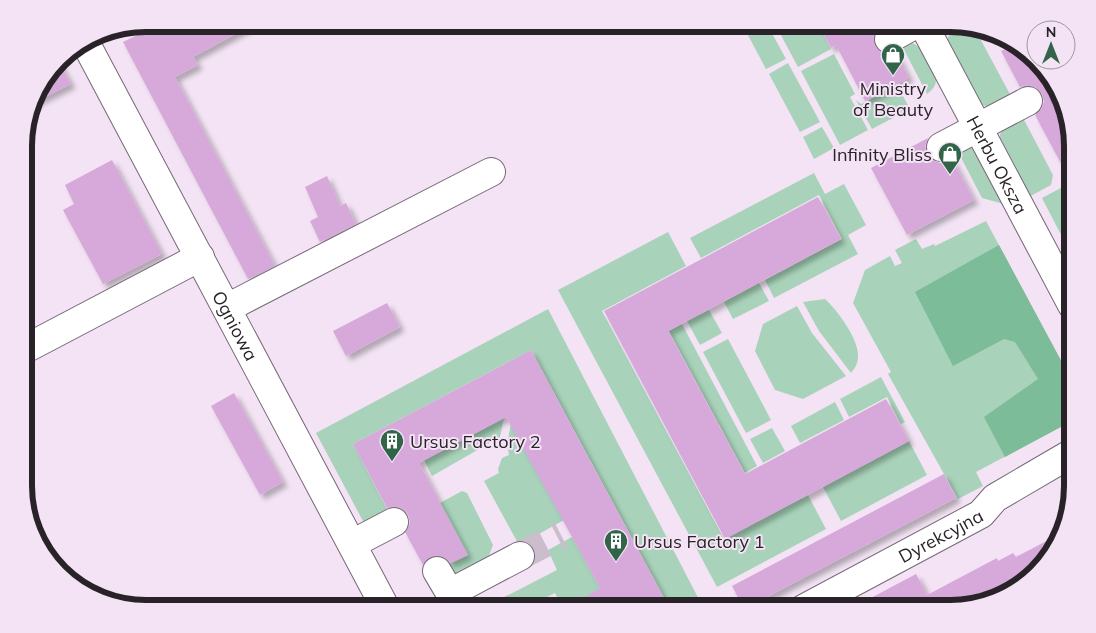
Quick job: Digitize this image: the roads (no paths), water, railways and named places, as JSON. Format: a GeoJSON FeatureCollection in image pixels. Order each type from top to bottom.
{"type":"FeatureCollection","features":[{"type":"Feature","properties":{"kind":"street"},"geometry":{"type":"LineString","coordinates":[[889,39],[909,32]]}},
{"type":"Feature","properties":{"kind":"street","name":"Herbu Oksza"},"geometry":{"type":"LineString","coordinates":[[930,32],[978,128],[1063,288]]}},
{"type":"Feature","properties":{"kind":"street","name":"Ogniowa"},"geometry":{"type":"LineString","coordinates":[[89,48],[381,600]]}},
{"type":"Feature","properties":{"kind":"street"},"geometry":{"type":"LineString","coordinates":[[941,147],[1028,101]]}},
{"type":"Feature","properties":{"kind":"street"},"geometry":{"type":"LineString","coordinates":[[227,308],[491,172]]}},
{"type":"Feature","properties":{"kind":"street"},"geometry":{"type":"LineString","coordinates":[[32,345],[200,257]]}},
{"type":"Feature","properties":{"kind":"street","name":"Dyrekcyjna"},"geometry":{"type":"LineString","coordinates":[[820,600],[981,514],[995,498],[1063,458]]}},
{"type":"Feature","properties":{"kind":"street"},"geometry":{"type":"LineString","coordinates":[[352,544],[394,522]]}},
{"type":"Feature","properties":{"kind":"street"},"geometry":{"type":"LineString","coordinates":[[449,591],[520,556]]}},
{"type":"Feature","properties":{"kind":"tunnel"},"geometry":{"type":"LineString","coordinates":[[520,556],[561,535]]}},
{"type":"Feature","properties":{"kind":"place","name":"Ministry of Beauty"},"geometry":{"type":"Point","coordinates":[893,76]}},
{"type":"Feature","properties":{"kind":"place","name":"Infinity Bliss"},"geometry":{"type":"Point","coordinates":[950,175]}},
{"type":"Feature","properties":{"kind":"place","name":"Ursus Factory 2"},"geometry":{"type":"Point","coordinates":[392,462]}},
{"type":"Feature","properties":{"kind":"place","name":"Ursus Factory 1"},"geometry":{"type":"Point","coordinates":[616,562]}}]}
